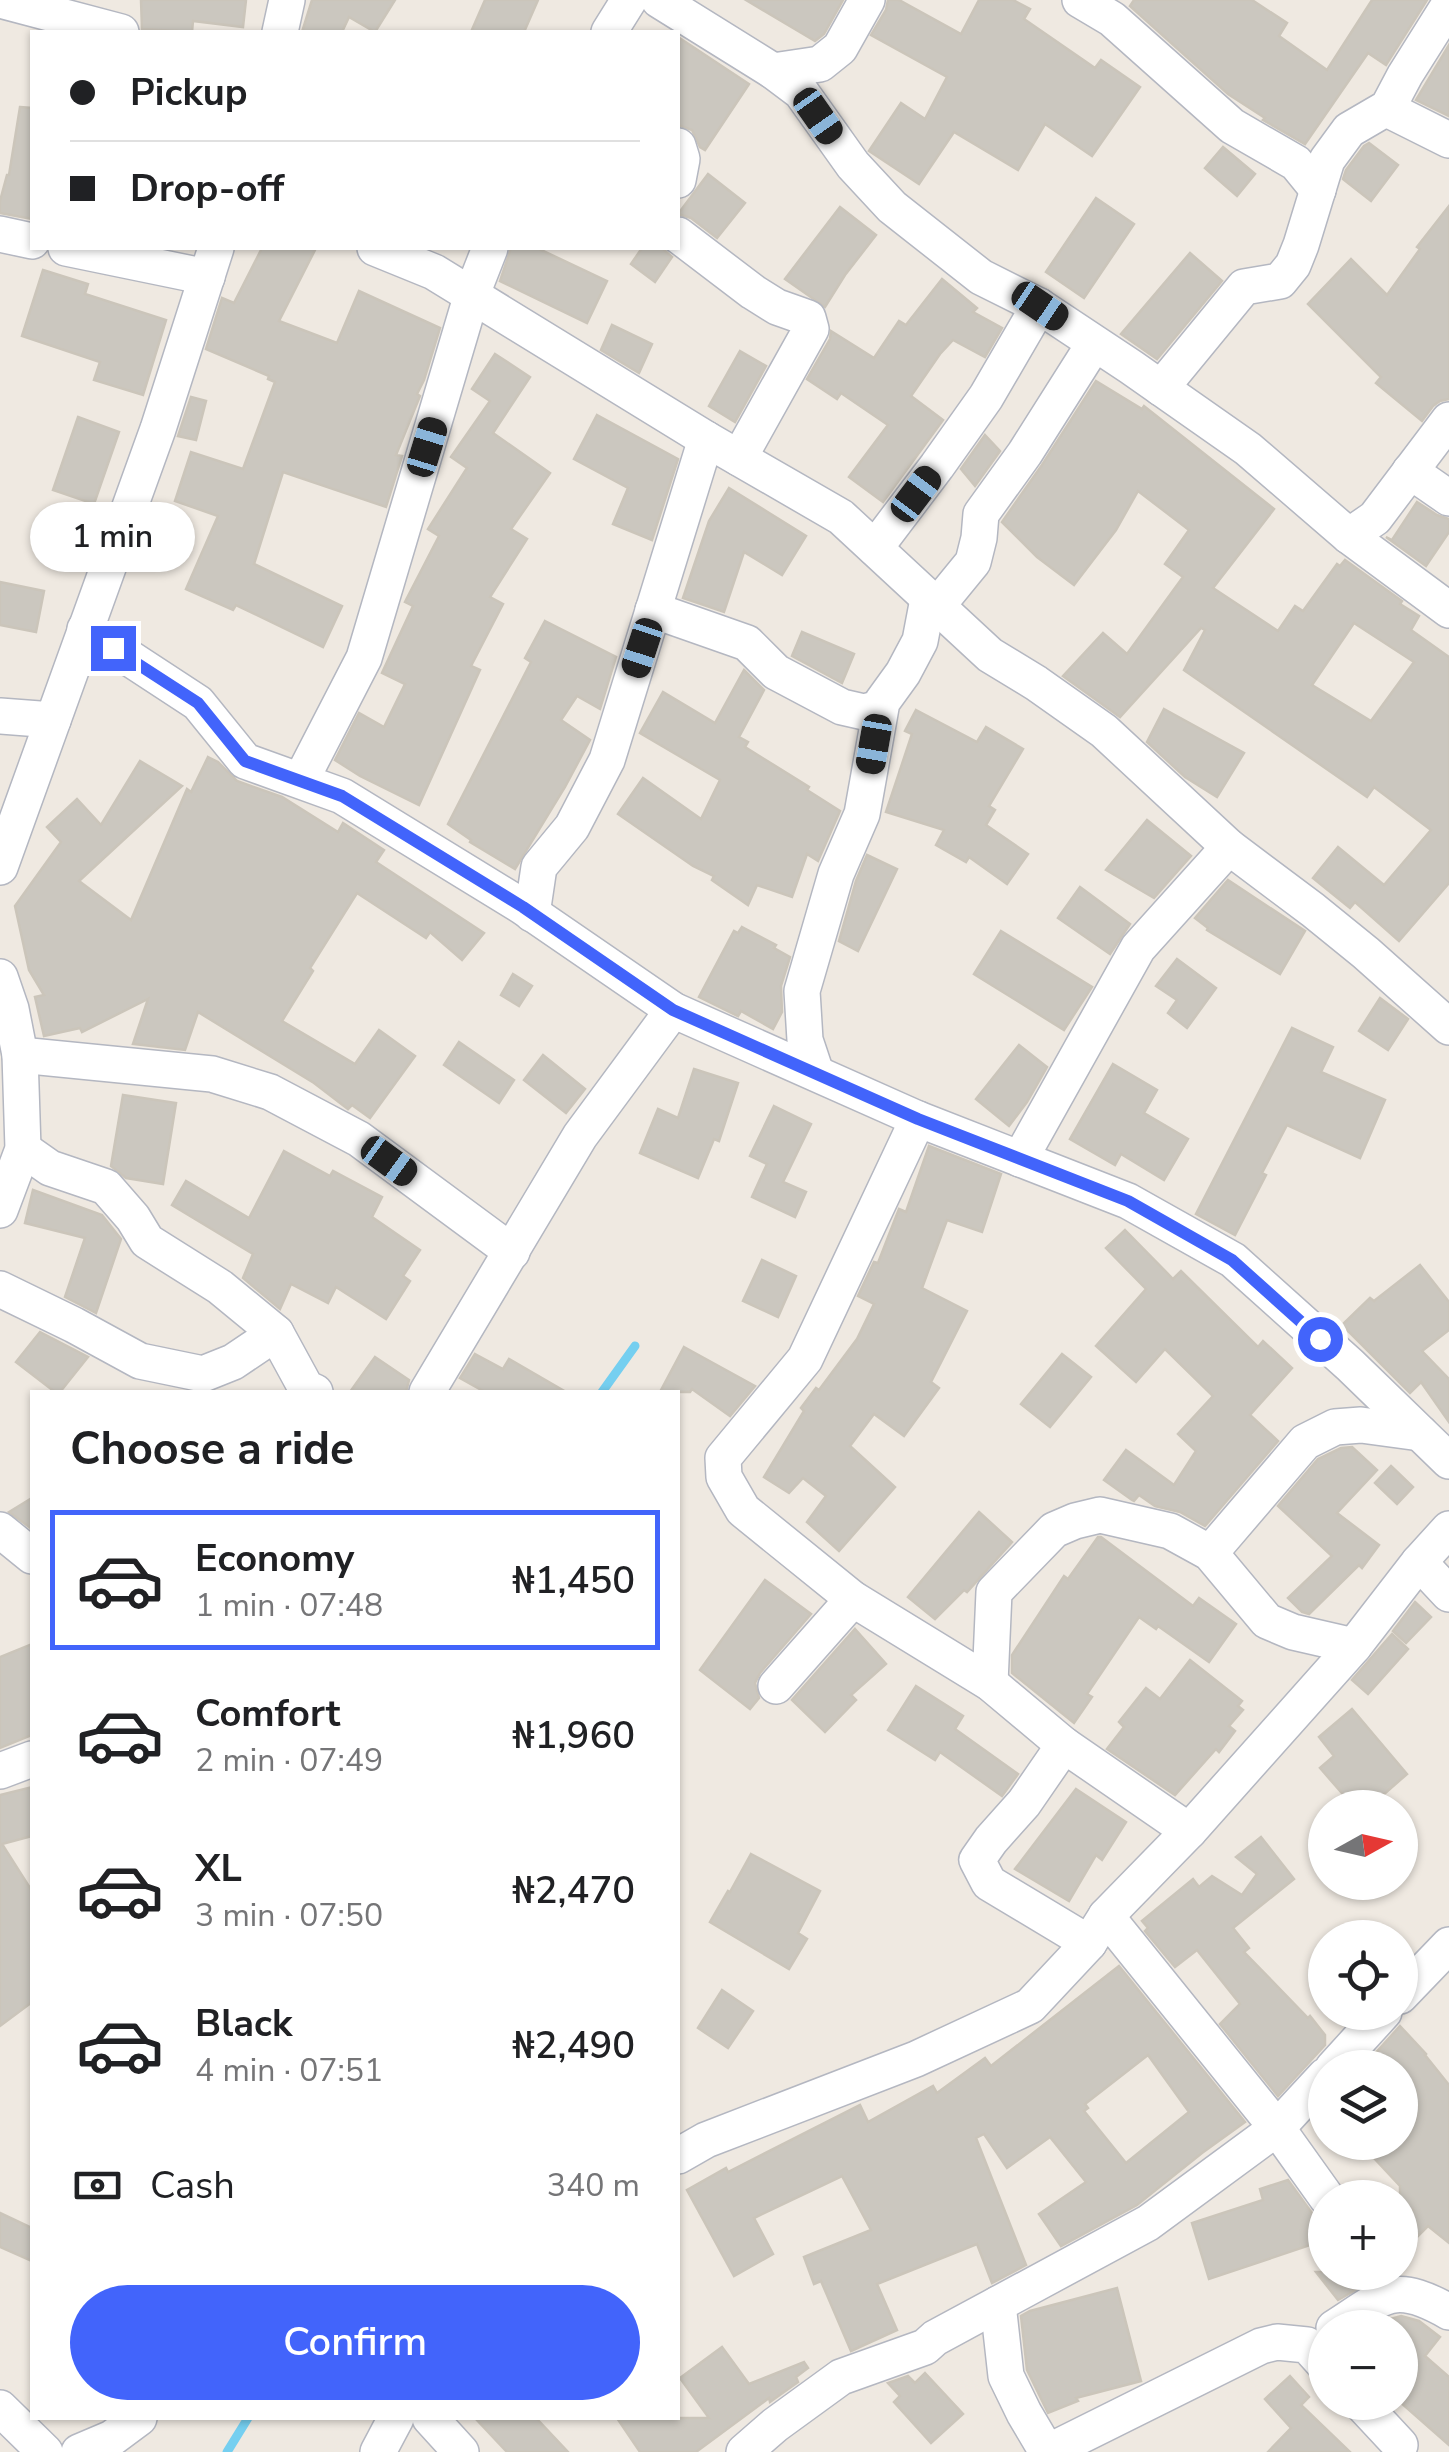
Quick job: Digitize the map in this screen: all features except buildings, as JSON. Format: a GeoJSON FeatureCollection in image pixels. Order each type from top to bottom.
{"type":"FeatureCollection","features":[{"type":"Feature","properties":{"kind":"street"},"geometry":{"type":"LineString","coordinates":[[0,0],[113,30]]}},
{"type":"Feature","properties":{"kind":"street"},"geometry":{"type":"LineString","coordinates":[[280,30],[287,0]]}},
{"type":"Feature","properties":{"kind":"street"},"geometry":{"type":"LineString","coordinates":[[609,30],[629,0]]}},
{"type":"Feature","properties":{"kind":"street"},"geometry":{"type":"LineString","coordinates":[[659,0],[802,92],[853,165],[892,206],[981,277],[1040,306],[1161,388],[1248,450],[1350,536],[1449,610]]}},
{"type":"Feature","properties":{"kind":"street"},"geometry":{"type":"LineString","coordinates":[[773,71],[820,64],[840,48],[867,0]]}},
{"type":"Feature","properties":{"kind":"street"},"geometry":{"type":"LineString","coordinates":[[1080,0],[1112,19],[1232,126],[1296,164],[1318,190]]}},
{"type":"Feature","properties":{"kind":"street"},"geometry":{"type":"LineString","coordinates":[[1388,110],[1449,5]]}},
{"type":"Feature","properties":{"kind":"street"},"geometry":{"type":"LineString","coordinates":[[1161,388],[1244,287],[1280,281],[1293,265],[1327,160],[1349,130],[1384,108],[1449,140]]}},
{"type":"Feature","properties":{"kind":"street"},"geometry":{"type":"LineString","coordinates":[[0,234],[30,240]]}},
{"type":"Feature","properties":{"kind":"street"},"geometry":{"type":"LineString","coordinates":[[680,237],[753,292],[777,307],[808,318],[811,328],[739,458]]}},
{"type":"Feature","properties":{"kind":"street"},"geometry":{"type":"LineString","coordinates":[[0,867],[158,428],[212,262],[87,250]]}},
{"type":"Feature","properties":{"kind":"street"},"geometry":{"type":"LineString","coordinates":[[380,250],[434,272],[472,294],[706,439],[841,517],[990,655],[1036,682],[1104,731],[1230,847],[1366,953],[1449,1027]]}},
{"type":"Feature","properties":{"kind":"street"},"geometry":{"type":"LineString","coordinates":[[301,780],[364,658],[472,294],[489,250]]}},
{"type":"Feature","properties":{"kind":"street"},"geometry":{"type":"LineString","coordinates":[[875,548],[986,397],[1040,306]]}},
{"type":"Feature","properties":{"kind":"street"},"geometry":{"type":"LineString","coordinates":[[816,1073],[805,1040],[802,992],[836,874],[862,814],[882,702],[920,641],[933,602],[973,562],[981,514],[1094,344]]}},
{"type":"Feature","properties":{"kind":"street"},"geometry":{"type":"LineString","coordinates":[[1350,536],[1375,518],[1449,420]]}},
{"type":"Feature","properties":{"kind":"street"},"geometry":{"type":"LineString","coordinates":[[532,914],[539,867],[572,827],[607,760],[706,439]]}},
{"type":"Feature","properties":{"kind":"street"},"geometry":{"type":"LineString","coordinates":[[1410,471],[1449,498]]}},
{"type":"Feature","properties":{"kind":"street"},"geometry":{"type":"LineString","coordinates":[[653,610],[747,643],[776,672],[842,707],[864,712],[880,708]]}},
{"type":"Feature","properties":{"kind":"street"},"geometry":{"type":"LineString","coordinates":[[85,630],[198,703],[245,761],[342,796],[532,914],[673,1010],[918,1119],[1128,1201],[1232,1260],[1350,1365],[1449,1462]]}},
{"type":"Feature","properties":{"kind":"street"},"geometry":{"type":"LineString","coordinates":[[0,716],[52,720]]}},
{"type":"Feature","properties":{"kind":"street"},"geometry":{"type":"LineString","coordinates":[[1020,1159],[1138,948],[1230,847]]}},
{"type":"Feature","properties":{"kind":"street"},"geometry":{"type":"LineString","coordinates":[[0,977],[20,1055],[23,1150],[0,1210]]}},
{"type":"Feature","properties":{"kind":"street"},"geometry":{"type":"LineString","coordinates":[[428,1390],[580,1136],[673,1010]]}},
{"type":"Feature","properties":{"kind":"street"},"geometry":{"type":"LineString","coordinates":[[20,1055],[212,1074],[270,1092],[358,1139],[512,1252]]}},
{"type":"Feature","properties":{"kind":"street"},"geometry":{"type":"LineString","coordinates":[[918,1119],[805,1359],[723,1458],[724,1477],[742,1510],[853,1600],[990,1682],[1064,1745],[1189,1830]]}},
{"type":"Feature","properties":{"kind":"street"},"geometry":{"type":"LineString","coordinates":[[23,1150],[50,1168],[106,1187],[147,1241],[220,1287],[276,1333],[310,1390]]}},
{"type":"Feature","properties":{"kind":"street"},"geometry":{"type":"LineString","coordinates":[[0,1289],[140,1362],[198,1383],[276,1333]]}},
{"type":"Feature","properties":{"kind":"street"},"geometry":{"type":"LineString","coordinates":[[1210,1553],[1305,1442],[1335,1427],[1361,1425],[1420,1433]]}},
{"type":"Feature","properties":{"kind":"street"},"geometry":{"type":"LineString","coordinates":[[990,1682],[994,1592],[1054,1530],[1100,1515],[1170,1531],[1210,1553],[1267,1621],[1293,1632],[1354,1646]]}},
{"type":"Feature","properties":{"kind":"street"},"geometry":{"type":"LineString","coordinates":[[680,2155],[706,2140],[916,2058],[1030,2006],[1354,1646],[1418,1562],[1449,1529]]}},
{"type":"Feature","properties":{"kind":"street"},"geometry":{"type":"LineString","coordinates":[[0,1530],[30,1554]]}},
{"type":"Feature","properties":{"kind":"street"},"geometry":{"type":"LineString","coordinates":[[1418,1562],[1449,1594]]}},
{"type":"Feature","properties":{"kind":"street"},"geometry":{"type":"LineString","coordinates":[[776,1686],[853,1600]]}},
{"type":"Feature","properties":{"kind":"street"},"geometry":{"type":"LineString","coordinates":[[1064,1745],[977,1860],[989,1883],[1098,1929],[1277,2128],[1314,2180]]}},
{"type":"Feature","properties":{"kind":"street"},"geometry":{"type":"LineString","coordinates":[[0,1771],[30,1760]]}},
{"type":"Feature","properties":{"kind":"street"},"geometry":{"type":"LineString","coordinates":[[1418,1977],[1449,1945]]}},
{"type":"Feature","properties":{"kind":"street"},"geometry":{"type":"LineString","coordinates":[[1349,2050],[1368,2030]]}},
{"type":"Feature","properties":{"kind":"street"},"geometry":{"type":"LineString","coordinates":[[744,2452],[841,2377],[925,2347],[1148,2222],[1277,2128],[1308,2094]]}},
{"type":"Feature","properties":{"kind":"street"},"geometry":{"type":"LineString","coordinates":[[1363,2310],[1394,2290]]}},
{"type":"Feature","properties":{"kind":"street"},"geometry":{"type":"LineString","coordinates":[[1410,2290],[1449,2312]]}},
{"type":"Feature","properties":{"kind":"street"},"geometry":{"type":"LineString","coordinates":[[998,2304],[1006,2376],[1048,2452],[1261,2346],[1308,2343]]}},
{"type":"Feature","properties":{"kind":"street"},"geometry":{"type":"LineString","coordinates":[[0,2408],[45,2452]]}},
{"type":"Feature","properties":{"kind":"street"},"geometry":{"type":"LineString","coordinates":[[1024,2413],[1028,2452]]}},
{"type":"Feature","properties":{"kind":"street"},"geometry":{"type":"LineString","coordinates":[[79,2452],[112,2438],[135,2420]]}},
{"type":"Feature","properties":{"kind":"street"},"geometry":{"type":"LineString","coordinates":[[378,2452],[395,2420]]}},
{"type":"Feature","properties":{"kind":"street"},"geometry":{"type":"LineString","coordinates":[[432,2420],[461,2452]]}},
{"type":"Feature","properties":{"kind":"street"},"geometry":{"type":"LineString","coordinates":[[1377,2420],[1400,2445]]}},
{"type":"Feature","properties":{"kind":"waterway"},"geometry":{"type":"LineString","coordinates":[[603,1390],[635,1346]]}},
{"type":"Feature","properties":{"kind":"waterway"},"geometry":{"type":"LineString","coordinates":[[227,2452],[247,2420]]}},
{"type":"Feature","properties":{"kind":"route"},"geometry":{"type":"LineString","coordinates":[[113,648],[198,703],[245,761],[342,796],[523,907],[673,1010],[918,1119],[1128,1201],[1232,1260],[1320,1339]]}}]}
